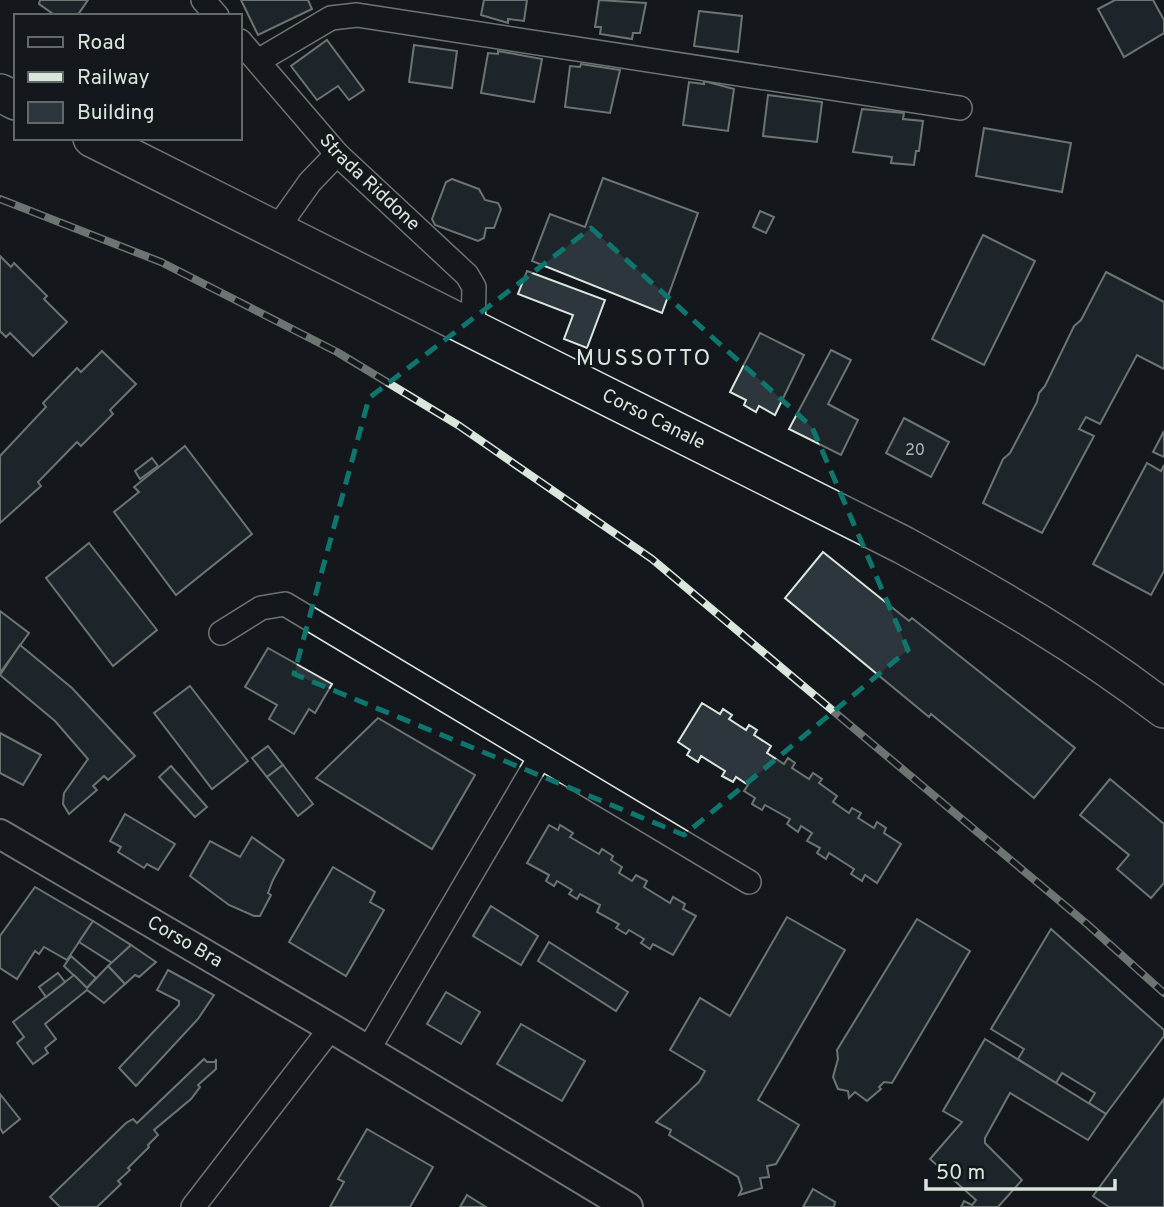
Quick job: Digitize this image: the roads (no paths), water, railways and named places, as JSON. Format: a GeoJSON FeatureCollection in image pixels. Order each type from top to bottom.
{"type":"FeatureCollection","features":[{"type":"Feature","properties":{"kind":"main road","name":"Corso Canale"},"geometry":{"type":"LineString","coordinates":[[96,140],[903,545],[1031,616],[1164,709]]}},
{"type":"Feature","properties":{"kind":"street"},"geometry":{"type":"LineString","coordinates":[[203,0],[216,14]]}},
{"type":"Feature","properties":{"kind":"street"},"geometry":{"type":"LineString","coordinates":[[258,61],[331,18],[357,15],[960,108]]}},
{"type":"Feature","properties":{"kind":"street","name":"Strada Riddone"},"geometry":{"type":"LineString","coordinates":[[242,43],[337,154],[467,275],[474,287],[473,331]]}},
{"type":"Feature","properties":{"kind":"street"},"geometry":{"type":"LineString","coordinates":[[276,230],[310,182],[337,154]]}},
{"type":"Feature","properties":{"kind":"street"},"geometry":{"type":"LineString","coordinates":[[221,633],[261,608],[285,604],[749,882]]}},
{"type":"Feature","properties":{"kind":"street"},"geometry":{"type":"LineString","coordinates":[[368,1050],[540,757]]}},
{"type":"Feature","properties":{"kind":"street","name":"Corso Bra"},"geometry":{"type":"LineString","coordinates":[[0,834],[331,1028],[628,1207]]}},
{"type":"Feature","properties":{"kind":"street"},"geometry":{"type":"LineString","coordinates":[[193,1207],[331,1028]]}},
{"type":"Feature","properties":{"kind":"railway"},"geometry":{"type":"LineString","coordinates":[[0,199],[161,262],[337,352],[458,425],[652,559],[1087,924],[1164,993]]}},
{"type":"Feature","properties":{"kind":"district","name":"MUSSOTTO"},"geometry":{"type":"Point","coordinates":[644,359]}}]}
